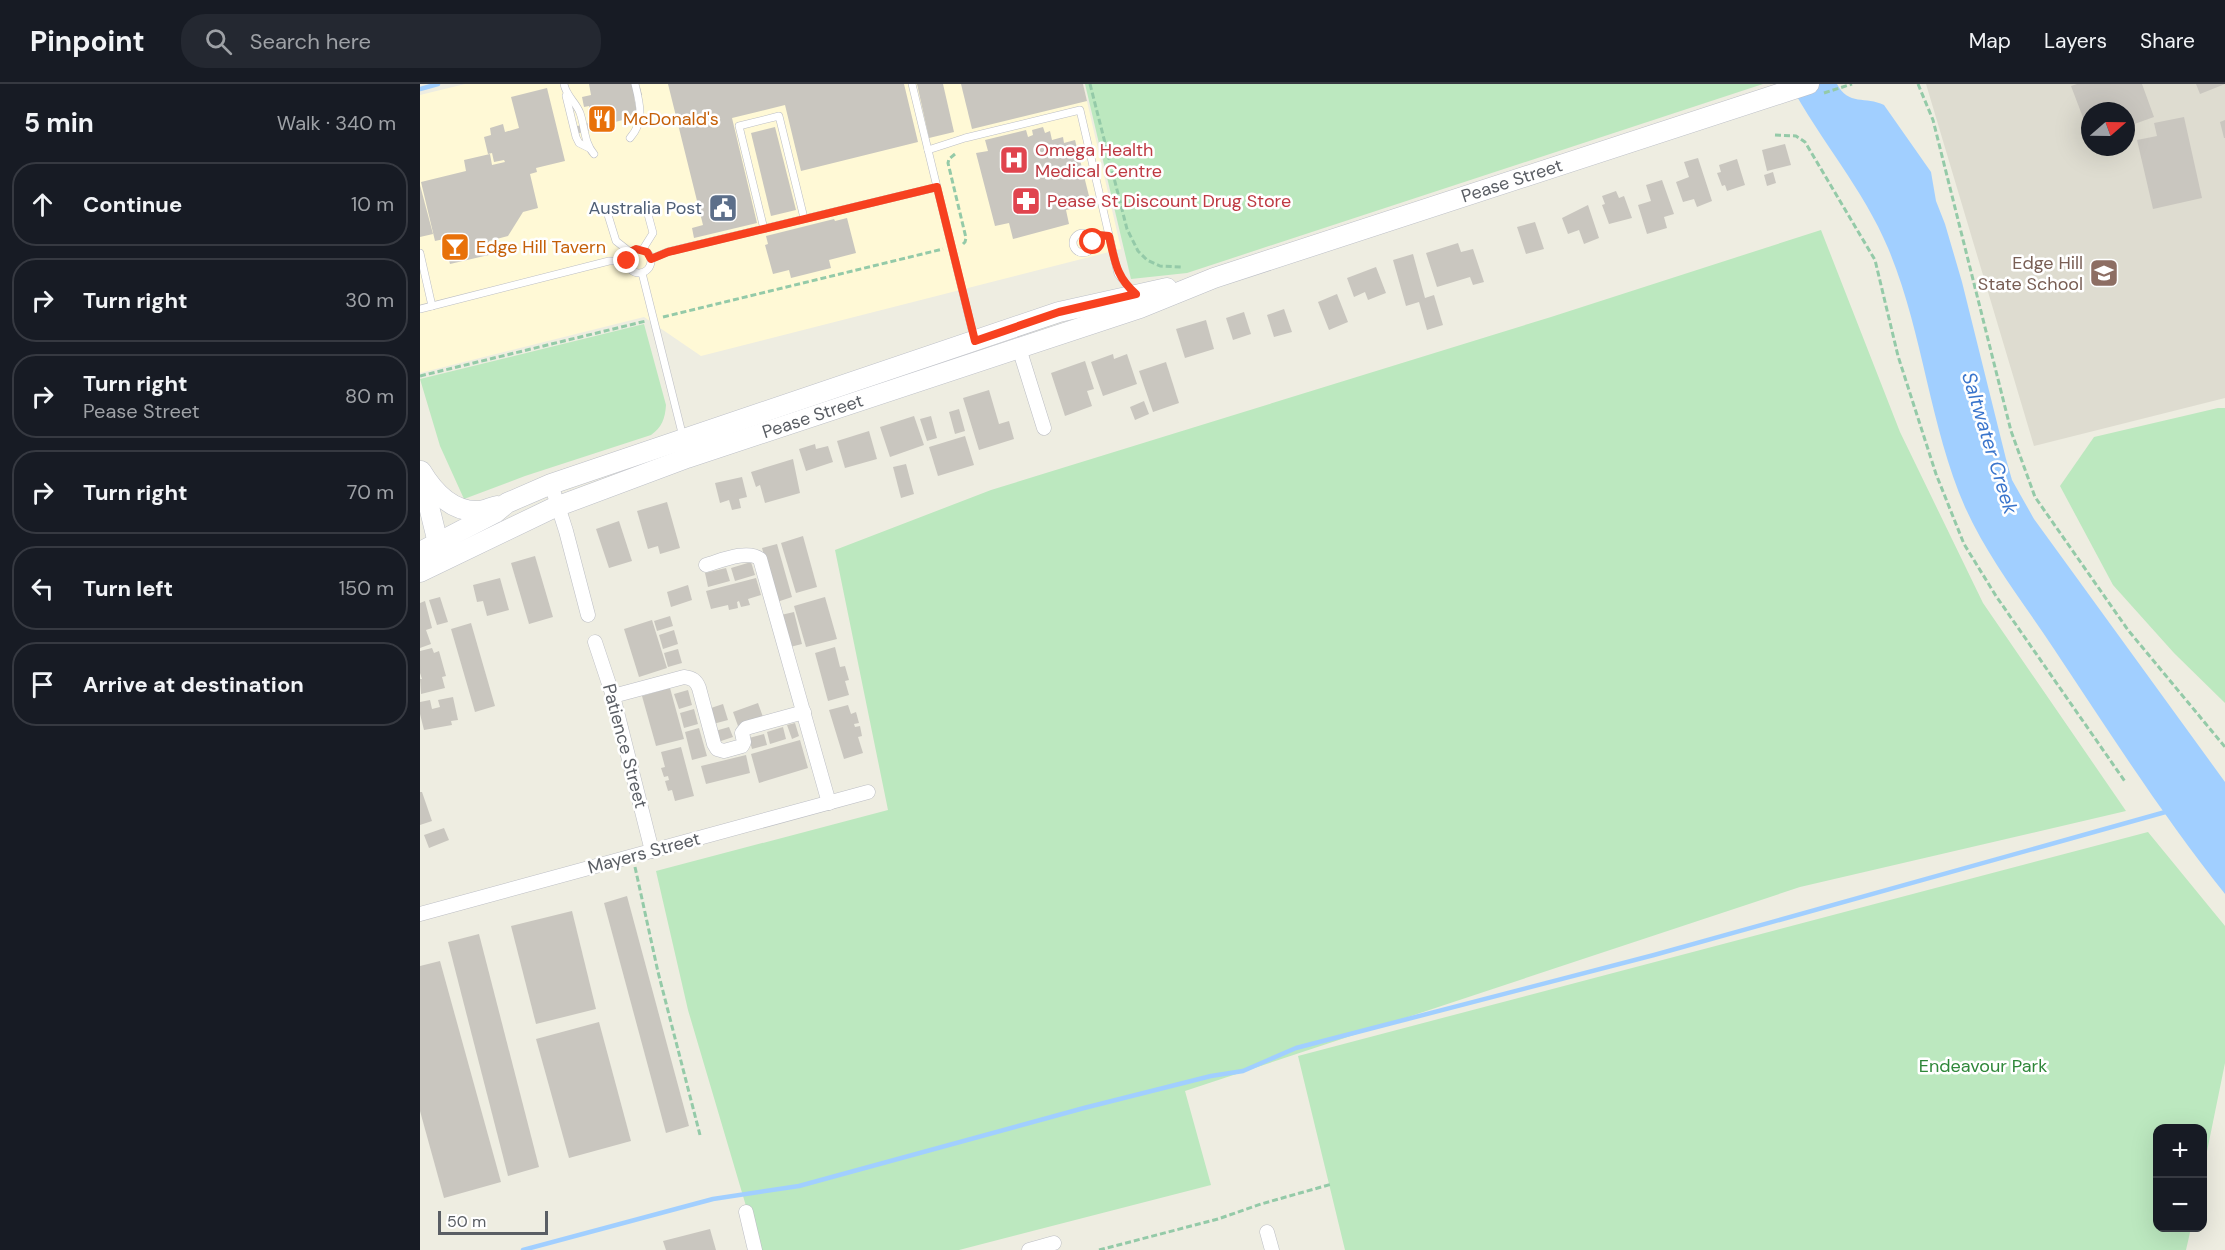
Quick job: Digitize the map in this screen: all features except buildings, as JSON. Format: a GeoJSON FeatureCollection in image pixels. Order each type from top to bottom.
{"type":"FeatureCollection","features":[{"type":"Feature","properties":{"kind":"street","name":"Pease Street"},"geometry":{"type":"LineString","coordinates":[[427,553],[495,513],[507,503],[551,484],[686,448],[980,362],[1140,308],[1214,278],[1809,84]]}},
{"type":"Feature","properties":{"kind":"street","name":"Pease Street"},"geometry":{"type":"LineString","coordinates":[[427,553],[558,506],[686,448],[975,341],[1059,312],[1214,278]]}},
{"type":"Feature","properties":{"kind":"street"},"geometry":{"type":"LineString","coordinates":[[1019,348],[1044,428]]}},
{"type":"Feature","properties":{"kind":"street"},"geometry":{"type":"LineString","coordinates":[[420,469],[431,488],[439,496],[458,507],[479,511],[507,503]]}},
{"type":"Feature","properties":{"kind":"street"},"geometry":{"type":"LineString","coordinates":[[420,469],[427,553]]}},
{"type":"Feature","properties":{"kind":"street"},"geometry":{"type":"LineString","coordinates":[[551,484],[588,615]]}},
{"type":"Feature","properties":{"kind":"street"},"geometry":{"type":"LineString","coordinates":[[706,565],[746,555],[756,555],[760,559],[829,803]]}},
{"type":"Feature","properties":{"kind":"street","name":"Patience Street"},"geometry":{"type":"LineString","coordinates":[[596,642],[613,696],[652,851]]}},
{"type":"Feature","properties":{"kind":"street"},"geometry":{"type":"LineString","coordinates":[[613,696],[684,676],[691,678],[696,681],[699,688],[714,744],[717,749],[724,751],[742,746],[744,742],[742,733],[746,728],[804,712]]}},
{"type":"Feature","properties":{"kind":"street","name":"Mayers Street"},"geometry":{"type":"LineString","coordinates":[[420,914],[868,792]]}},
{"type":"Feature","properties":{"kind":"street"},"geometry":{"type":"LineString","coordinates":[[746,1212],[755,1250]]}},
{"type":"Feature","properties":{"kind":"street"},"geometry":{"type":"LineString","coordinates":[[1268,1232],[1272,1250]]}},
{"type":"Feature","properties":{"kind":"street"},"geometry":{"type":"LineString","coordinates":[[1029,1250],[1054,1243]]}},
{"type":"Feature","properties":{"kind":"lane"},"geometry":{"type":"LineString","coordinates":[[630,138],[636,131],[641,114],[635,84]]}},
{"type":"Feature","properties":{"kind":"lane"},"geometry":{"type":"LineString","coordinates":[[912,84],[980,362]]}},
{"type":"Feature","properties":{"kind":"lane"},"geometry":{"type":"LineString","coordinates":[[565,88],[581,115],[592,151]]}},
{"type":"Feature","properties":{"kind":"lane"},"geometry":{"type":"LineString","coordinates":[[928,150],[965,138],[1080,110],[1118,274],[1136,294]]}},
{"type":"Feature","properties":{"kind":"lane"},"geometry":{"type":"LineString","coordinates":[[764,229],[739,126],[779,116],[804,218]]}},
{"type":"Feature","properties":{"kind":"lane"},"geometry":{"type":"LineString","coordinates":[[651,259],[668,252],[937,187]]}},
{"type":"Feature","properties":{"kind":"lane"},"geometry":{"type":"LineString","coordinates":[[643,249],[653,233],[646,207]]}},
{"type":"Feature","properties":{"kind":"lane"},"geometry":{"type":"LineString","coordinates":[[608,215],[616,241],[630,252]]}},
{"type":"Feature","properties":{"kind":"lane"},"geometry":{"type":"LineString","coordinates":[[1086,234],[1109,236]]}},
{"type":"Feature","properties":{"kind":"lane"},"geometry":{"type":"LineString","coordinates":[[643,249],[651,259],[650,266],[642,273],[636,273],[630,270],[627,261],[630,252],[643,249]]}},
{"type":"Feature","properties":{"kind":"lane"},"geometry":{"type":"LineString","coordinates":[[420,253],[432,306]]}},
{"type":"Feature","properties":{"kind":"lane"},"geometry":{"type":"LineString","coordinates":[[420,309],[609,261],[627,261]]}},
{"type":"Feature","properties":{"kind":"lane"},"geometry":{"type":"LineString","coordinates":[[642,273],[686,448]]}},
{"type":"Feature","properties":{"kind":"path"},"geometry":{"type":"LineString","coordinates":[[1090,84],[1126,229],[1138,251],[1147,260],[1160,266],[1181,267]]}},
{"type":"Feature","properties":{"kind":"path"},"geometry":{"type":"LineString","coordinates":[[1918,84],[1933,120],[2011,431],[2035,497],[2128,630],[2225,747]]}},
{"type":"Feature","properties":{"kind":"path"},"geometry":{"type":"LineString","coordinates":[[1775,135],[1796,136],[1805,142],[1875,261],[1898,356],[1936,474],[1964,544],[1996,596],[2126,783]]}},
{"type":"Feature","properties":{"kind":"path"},"geometry":{"type":"LineString","coordinates":[[962,151],[951,156],[948,164],[966,238],[963,244]]}},
{"type":"Feature","properties":{"kind":"path"},"geometry":{"type":"LineString","coordinates":[[663,317],[943,249]]}},
{"type":"Feature","properties":{"kind":"path"},"geometry":{"type":"LineString","coordinates":[[420,376],[646,321]]}},
{"type":"Feature","properties":{"kind":"path"},"geometry":{"type":"LineString","coordinates":[[633,857],[658,972],[700,1135]]}},
{"type":"Feature","properties":{"kind":"path"},"geometry":{"type":"LineString","coordinates":[[1099,1250],[1218,1219],[1261,1203],[1332,1184]]}},
{"type":"Feature","properties":{"kind":"shaded area"},"geometry":{"type":"Polygon","coordinates":[[[465,84],[1083,84],[1121,249],[701,356],[644,317],[420,373],[420,95],[465,84]]]}},
{"type":"Feature","properties":{"kind":"shaded area","name":"Edge Hill State School"},"geometry":{"type":"Polygon","coordinates":[[[1926,84],[2225,84],[2225,398],[2034,446],[1926,84]]]}},
{"type":"Feature","properties":{"kind":"green space"},"geometry":{"type":"Polygon","coordinates":[[[1085,84],[1763,84],[1187,273],[1131,279],[1085,84]]]}},
{"type":"Feature","properties":{"kind":"green space"},"geometry":{"type":"Polygon","coordinates":[[[1821,230],[1900,432],[1983,603],[2126,811],[1800,887],[1185,1091],[1211,1185],[959,1250],[759,1250],[688,1010],[656,871],[888,810],[835,550],[991,490],[1551,317],[1821,230]]]}},
{"type":"Feature","properties":{"kind":"green space"},"geometry":{"type":"Polygon","coordinates":[[[644,324],[666,405],[662,422],[655,432],[464,499],[440,446],[420,379],[644,324]]]}},
{"type":"Feature","properties":{"kind":"green space"},"geometry":{"type":"Polygon","coordinates":[[[2225,408],[2225,703],[2174,653],[2113,585],[2060,486],[2094,437],[2225,408]]]}},
{"type":"Feature","properties":{"kind":"green space","name":"Endeavour Park"},"geometry":{"type":"Polygon","coordinates":[[[2148,832],[2225,926],[2225,1063],[2207,1151],[2207,1124],[2153,1124],[2153,1232],[2190,1232],[2186,1250],[1345,1250],[1298,1056],[2148,832]]]}},
{"type":"Feature","properties":{"kind":"water","name":"Saltwater Creek"},"geometry":{"type":"Polygon","coordinates":[[[1790,84],[1837,84],[1841,91],[1852,98],[1884,105],[1931,172],[1936,201],[1962,282],[2012,480],[2034,519],[2225,782],[2225,894],[2137,773],[2006,580],[1974,526],[1953,475],[1943,443],[1910,312],[1888,248],[1867,206],[1790,84]]]}},
{"type":"Feature","properties":{"kind":"waterway"},"geometry":{"type":"LineString","coordinates":[[420,89],[438,84]]}},
{"type":"Feature","properties":{"kind":"waterway"},"geometry":{"type":"LineString","coordinates":[[523,1250],[713,1199],[799,1186],[1084,1108],[1211,1076],[1243,1071],[1296,1048],[1654,955],[2169,811]]}},
{"type":"Feature","properties":{"kind":"place","name":"McDonald's"},"geometry":{"type":"Point","coordinates":[602,119]}},
{"type":"Feature","properties":{"kind":"place","name":"Omega Health Medical Centre"},"geometry":{"type":"Point","coordinates":[1014,160]}},
{"type":"Feature","properties":{"kind":"place","name":"Pease St Discount Drug Store"},"geometry":{"type":"Point","coordinates":[1026,201]}},
{"type":"Feature","properties":{"kind":"place","name":"Australia Post"},"geometry":{"type":"Point","coordinates":[723,208]}},
{"type":"Feature","properties":{"kind":"place","name":"Edge Hill Tavern"},"geometry":{"type":"Point","coordinates":[455,247]}},
{"type":"Feature","properties":{"kind":"place","name":"Edge Hill State School"},"geometry":{"type":"Point","coordinates":[2104,273]}},
{"type":"Feature","properties":{"kind":"route"},"geometry":{"type":"LineString","coordinates":[[627,261],[630,252],[636,249],[643,249],[651,259],[668,252],[937,187],[975,341],[1059,312],[1136,294],[1118,274],[1109,236],[1086,234],[1093,242]]}}]}
